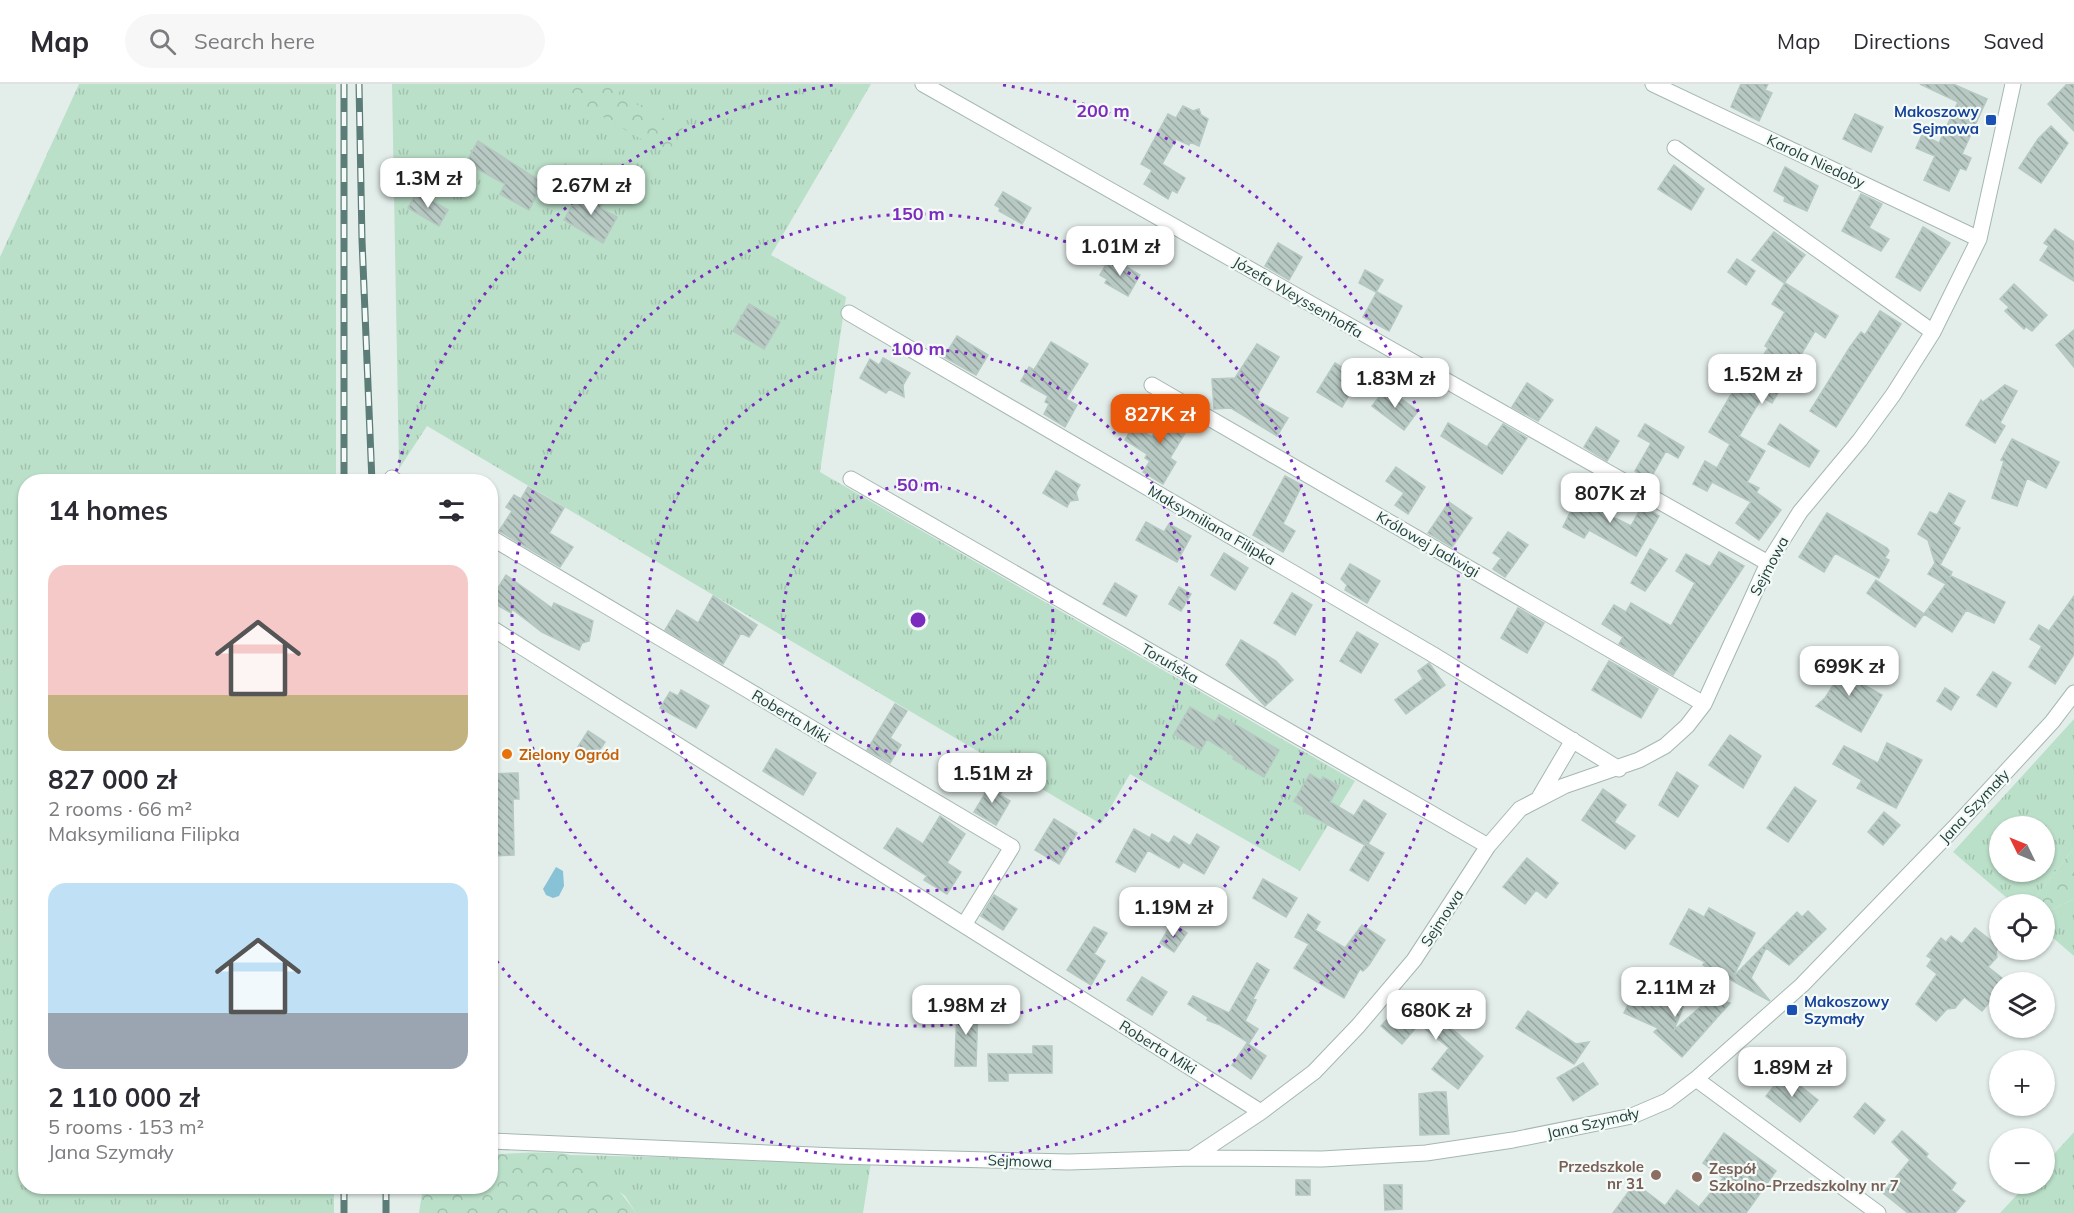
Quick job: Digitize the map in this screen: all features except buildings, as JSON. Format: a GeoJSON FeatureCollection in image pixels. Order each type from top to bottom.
{"type":"FeatureCollection","features":[{"type":"Feature","properties":{"kind":"street","name":"Józefa Weyssenhoffa"},"geometry":{"type":"LineString","coordinates":[[923,84],[1768,562]]}},
{"type":"Feature","properties":{"kind":"street","name":"Karola Niedoby"},"geometry":{"type":"LineString","coordinates":[[1653,84],[1979,238]]}},
{"type":"Feature","properties":{"kind":"street","name":"Sejmowa"},"geometry":{"type":"LineString","coordinates":[[498,1141],[836,1156],[1069,1162],[1192,1158],[1261,1112],[1314,1072],[1392,988],[1436,928],[1488,846],[1520,809],[1540,796],[1619,769],[1665,746],[1687,726],[1704,704],[1768,562],[1800,512],[1860,440],[1893,395],[1933,332],[1979,238],[2013,84]]}},
{"type":"Feature","properties":{"kind":"street"},"geometry":{"type":"LineString","coordinates":[[1675,148],[1933,332]]}},
{"type":"Feature","properties":{"kind":"street","name":"Maksymiliana Filipka"},"geometry":{"type":"LineString","coordinates":[[849,313],[1432,654],[1619,769]]}},
{"type":"Feature","properties":{"kind":"street","name":"Królowej Jadwigi"},"geometry":{"type":"LineString","coordinates":[[1152,385],[1704,704]]}},
{"type":"Feature","properties":{"kind":"street","name":"Toruńska"},"geometry":{"type":"LineString","coordinates":[[851,479],[1488,846]]}},
{"type":"Feature","properties":{"kind":"street","name":"Roberta Miki"},"geometry":{"type":"LineString","coordinates":[[498,542],[1012,847],[964,925]]}},
{"type":"Feature","properties":{"kind":"street","name":"Roberta Miki"},"geometry":{"type":"LineString","coordinates":[[498,632],[1261,1112]]}},
{"type":"Feature","properties":{"kind":"street","name":"Jana Szymały"},"geometry":{"type":"LineString","coordinates":[[1192,1158],[1334,1158],[1426,1153],[1513,1140],[1650,1110],[1696,1079],[1839,949],[2038,737],[2074,693]]}},
{"type":"Feature","properties":{"kind":"street"},"geometry":{"type":"LineString","coordinates":[[1540,796],[1573,740]]}},
{"type":"Feature","properties":{"kind":"street"},"geometry":{"type":"LineString","coordinates":[[1696,1079],[1878,1213]]}},
{"type":"Feature","properties":{"kind":"green space"},"geometry":{"type":"Polygon","coordinates":[[[79,84],[336,84],[336,474],[18,474],[18,1194],[334,1194],[334,1213],[0,1213],[0,257],[79,84]]]}},
{"type":"Feature","properties":{"kind":"green space"},"geometry":{"type":"Polygon","coordinates":[[[392,84],[871,84],[771,255],[846,297],[820,472],[1355,781],[1300,871],[1130,774],[1101,824],[427,426],[399,469],[392,84]]]}},
{"type":"Feature","properties":{"kind":"green space"},"geometry":{"type":"Polygon","coordinates":[[[546,84],[623,84],[618,95],[683,128],[667,154],[546,84]]]}},
{"type":"Feature","properties":{"kind":"green space"},"geometry":{"type":"Polygon","coordinates":[[[2074,719],[2074,848],[2055,872],[2055,816],[1989,816],[1989,882],[2047,882],[2038,894],[2002,894],[1953,852],[2074,719]]]}},
{"type":"Feature","properties":{"kind":"green space"},"geometry":{"type":"Polygon","coordinates":[[[2074,848],[2074,899],[2055,908],[2055,894],[2038,894],[2047,882],[2055,882],[2055,872],[2074,848]]]}},
{"type":"Feature","properties":{"kind":"green space"},"geometry":{"type":"Polygon","coordinates":[[[2074,899],[2074,956],[2055,940],[2055,908],[2074,899]]]}},
{"type":"Feature","properties":{"kind":"green space"},"geometry":{"type":"Polygon","coordinates":[[[2074,1132],[2074,1213],[2000,1213],[2018,1194],[2055,1194],[2055,1153],[2074,1132]]]}},
{"type":"Feature","properties":{"kind":"green space"},"geometry":{"type":"Polygon","coordinates":[[[553,1153],[570,1155],[590,1164],[608,1179],[636,1213],[419,1213],[422,1194],[498,1194],[498,1154],[553,1153]]]}},
{"type":"Feature","properties":{"kind":"green space"},"geometry":{"type":"Polygon","coordinates":[[[570,1155],[871,1162],[863,1213],[636,1213],[625,1196],[570,1155]]]}},
{"type":"Feature","properties":{"kind":"water"},"geometry":{"type":"Polygon","coordinates":[[[556,867],[563,871],[564,886],[559,896],[553,898],[546,895],[543,889],[556,867]]]}},
{"type":"Feature","properties":{"kind":"railway"},"geometry":{"type":"LineString","coordinates":[[344,84],[344,474]]}},
{"type":"Feature","properties":{"kind":"railway"},"geometry":{"type":"LineString","coordinates":[[359,84],[362,240],[372,474]]}},
{"type":"Feature","properties":{"kind":"railway"},"geometry":{"type":"LineString","coordinates":[[344,1194],[344,1213]]}},
{"type":"Feature","properties":{"kind":"railway"},"geometry":{"type":"LineString","coordinates":[[386,1194],[386,1213]]}},
{"type":"Feature","properties":{"kind":"place","name":"Makoszowy Sejmowa"},"geometry":{"type":"Point","coordinates":[1991,120]}},
{"type":"Feature","properties":{"kind":"place","name":"Zielony Ogród"},"geometry":{"type":"Point","coordinates":[507,754]}},
{"type":"Feature","properties":{"kind":"place","name":"Makoszowy Szymały"},"geometry":{"type":"Point","coordinates":[1792,1010]}},
{"type":"Feature","properties":{"kind":"place","name":"Przedszkole nr 31"},"geometry":{"type":"Point","coordinates":[1656,1175]}},
{"type":"Feature","properties":{"kind":"place","name":"Zespół Szkolno-Przedszkolny nr 7"},"geometry":{"type":"Point","coordinates":[1697,1177]}}]}
